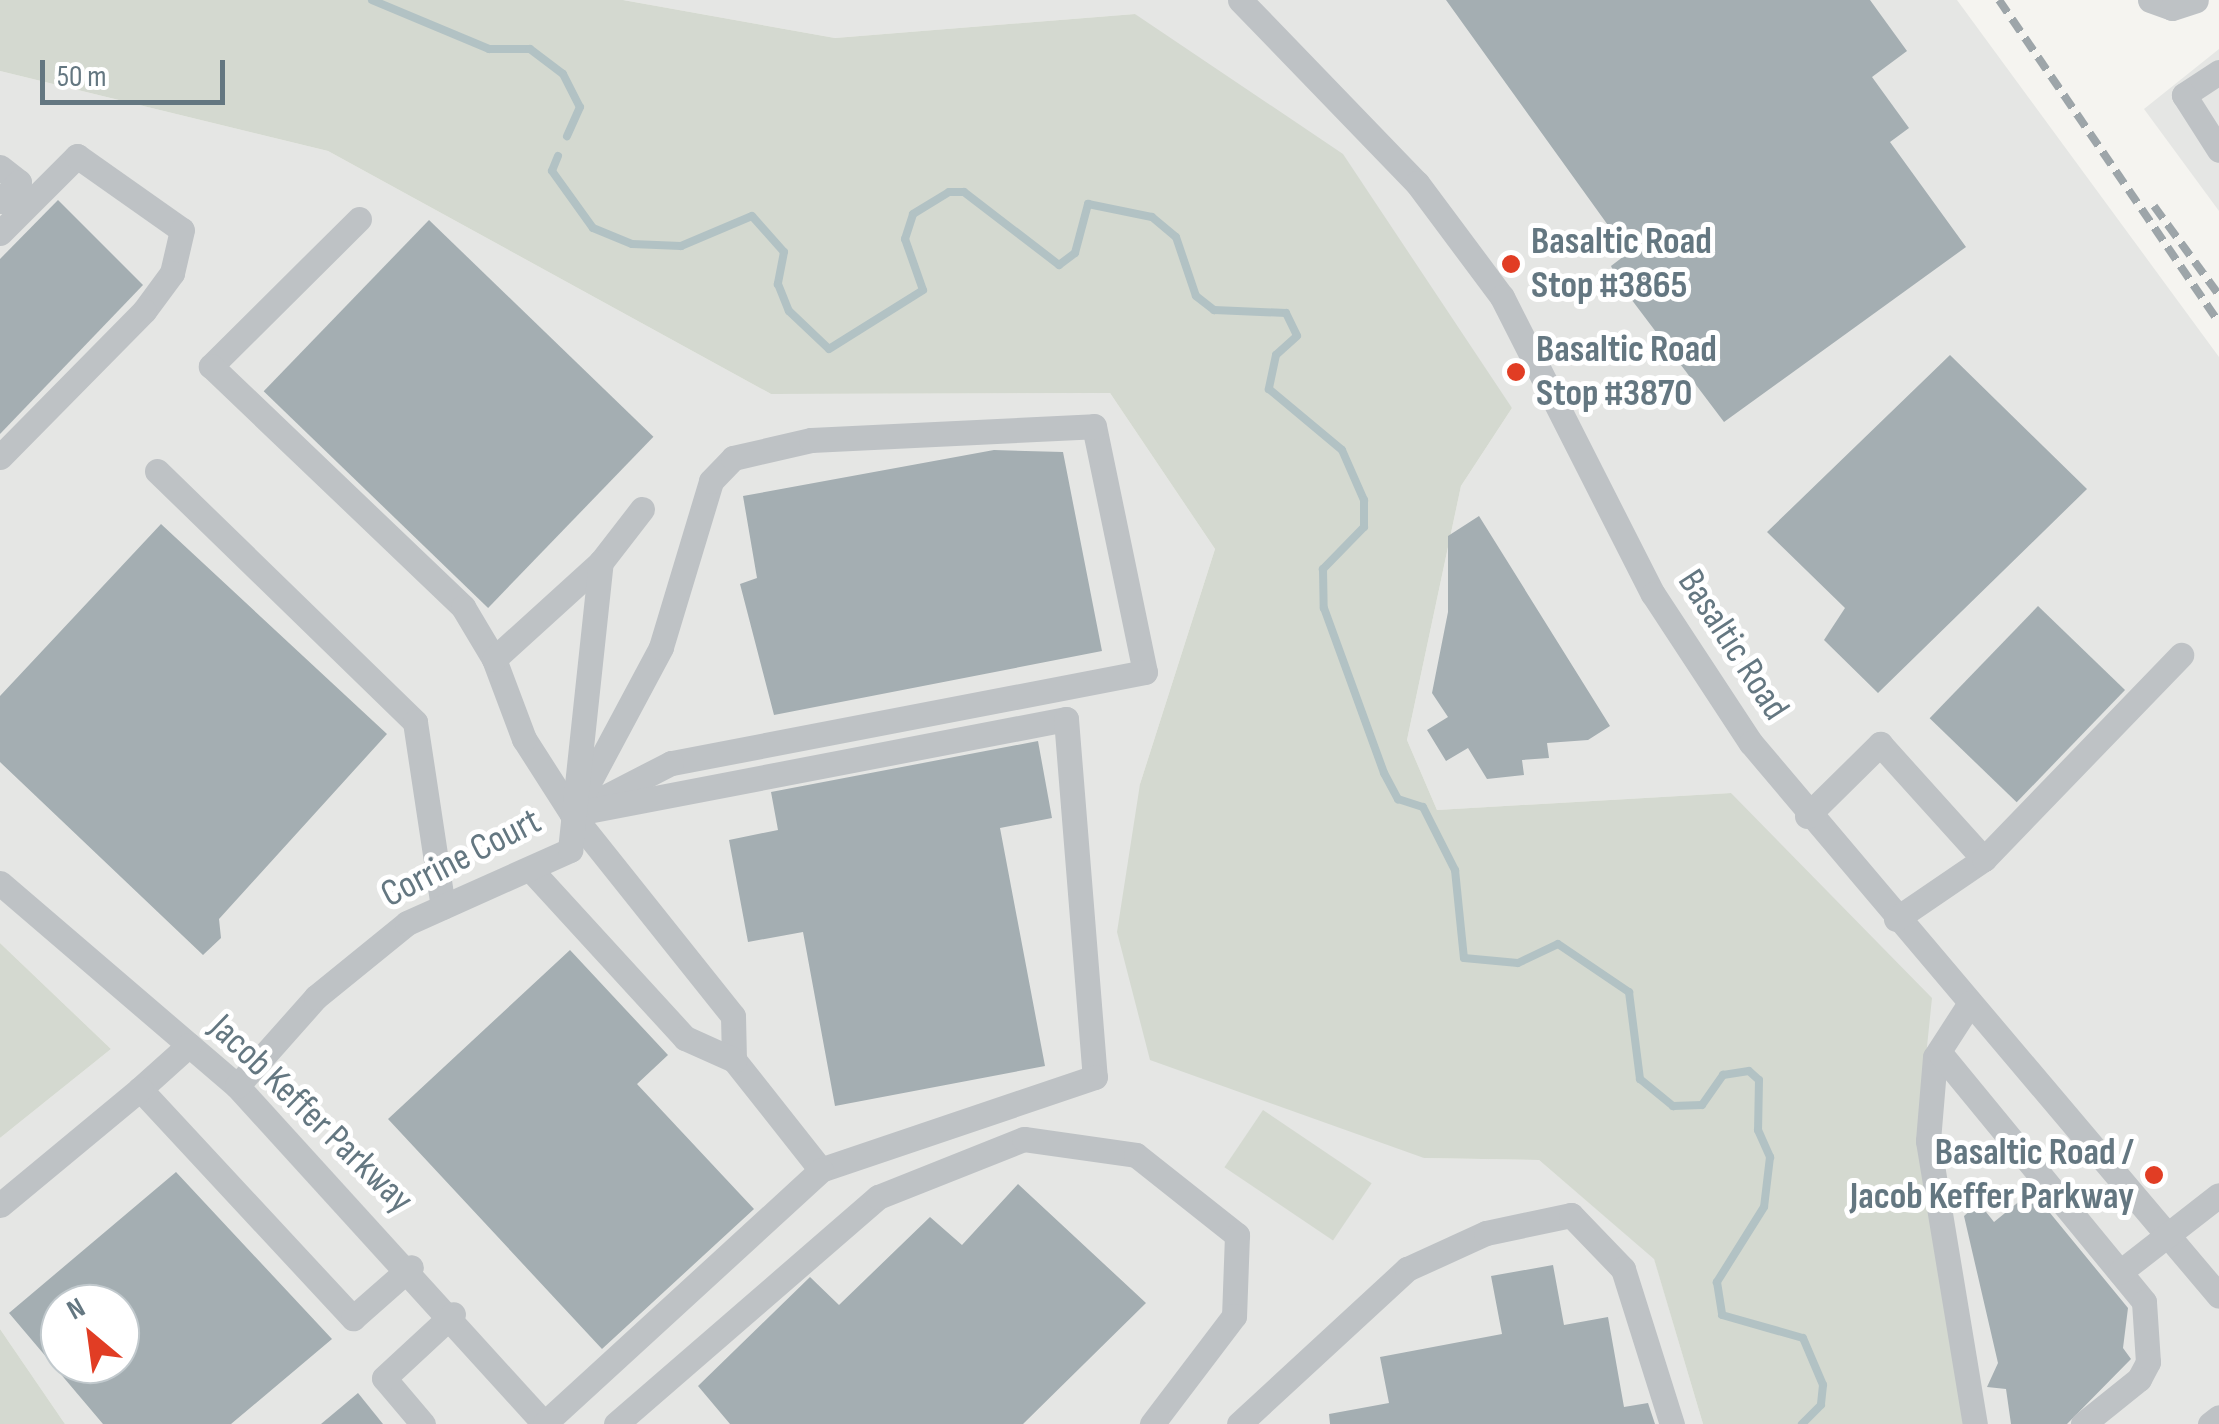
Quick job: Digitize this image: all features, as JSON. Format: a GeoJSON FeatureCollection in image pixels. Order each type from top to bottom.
{"type":"FeatureCollection","features":[{"type":"Feature","properties":{"kind":"street","name":"Basaltic Road"},"geometry":{"type":"LineString","coordinates":[[1240,0],[1417,183],[1502,297],[1653,594],[1807,816],[2219,1296]]}},
{"type":"Feature","properties":{"kind":"street"},"geometry":{"type":"LineString","coordinates":[[2150,0],[2172,8],[2196,0]]}},
{"type":"Feature","properties":{"kind":"street"},"geometry":{"type":"LineString","coordinates":[[2219,72],[2184,95],[2219,150]]}},
{"type":"Feature","properties":{"kind":"street"},"geometry":{"type":"LineString","coordinates":[[0,233],[77,156],[182,230],[172,272],[144,311],[0,457]]}},
{"type":"Feature","properties":{"kind":"street"},"geometry":{"type":"LineString","coordinates":[[0,167],[19,182],[0,201]]}},
{"type":"Feature","properties":{"kind":"street"},"geometry":{"type":"LineString","coordinates":[[359,219],[211,366],[463,607],[494,660],[524,739],[572,814],[732,1016],[734,1060]]}},
{"type":"Feature","properties":{"kind":"street"},"geometry":{"type":"LineString","coordinates":[[1094,426],[1145,672],[670,763],[572,814],[661,647],[711,481],[733,458],[811,440],[1094,426]]}},
{"type":"Feature","properties":{"kind":"street"},"geometry":{"type":"LineString","coordinates":[[156,471],[415,722],[442,907]]}},
{"type":"Feature","properties":{"kind":"street"},"geometry":{"type":"LineString","coordinates":[[494,660],[601,562],[642,508]]}},
{"type":"Feature","properties":{"kind":"street"},"geometry":{"type":"LineString","coordinates":[[572,814],[601,562]]}},
{"type":"Feature","properties":{"kind":"street"},"geometry":{"type":"LineString","coordinates":[[1896,919],[1984,858],[2182,654]]}},
{"type":"Feature","properties":{"kind":"street"},"geometry":{"type":"LineString","coordinates":[[545,1424],[822,1170],[1096,1077],[1066,719],[572,814]]}},
{"type":"Feature","properties":{"kind":"street"},"geometry":{"type":"LineString","coordinates":[[1807,816],[1880,744],[1984,858]]}},
{"type":"Feature","properties":{"kind":"street","name":"Corrine Court"},"geometry":{"type":"LineString","coordinates":[[236,1086],[316,998],[442,907],[570,850],[572,814]]}},
{"type":"Feature","properties":{"kind":"street"},"geometry":{"type":"LineString","coordinates":[[531,870],[685,1038],[734,1060],[822,1170]]}},
{"type":"Feature","properties":{"kind":"street","name":"Jacob Keffer Parkway"},"geometry":{"type":"LineString","coordinates":[[0,883],[236,1086],[412,1268],[545,1424]]}},
{"type":"Feature","properties":{"kind":"street"},"geometry":{"type":"LineString","coordinates":[[1970,1003],[1939,1052],[1928,1140],[1975,1424]]}},
{"type":"Feature","properties":{"kind":"street"},"geometry":{"type":"LineString","coordinates":[[0,1205],[189,1046]]}},
{"type":"Feature","properties":{"kind":"street"},"geometry":{"type":"LineString","coordinates":[[1939,1052],[2144,1302],[2148,1362],[2083,1424]]}},
{"type":"Feature","properties":{"kind":"street"},"geometry":{"type":"LineString","coordinates":[[140,1089],[354,1318],[412,1268]]}},
{"type":"Feature","properties":{"kind":"street"},"geometry":{"type":"LineString","coordinates":[[616,1424],[645,1415],[878,1197],[1024,1139],[1136,1155],[1237,1235],[1234,1316],[1152,1424]]}},
{"type":"Feature","properties":{"kind":"street"},"geometry":{"type":"LineString","coordinates":[[2120,1272],[2219,1195]]}},
{"type":"Feature","properties":{"kind":"street"},"geometry":{"type":"LineString","coordinates":[[1239,1424],[1406,1268],[1486,1233],[1571,1215],[1624,1269],[1672,1424]]}},
{"type":"Feature","properties":{"kind":"street"},"geometry":{"type":"LineString","coordinates":[[424,1424],[384,1378],[453,1314]]}},
{"type":"Feature","properties":{"kind":"street"},"geometry":{"type":"LineString","coordinates":[[2210,1424],[2219,1417]]}},
{"type":"Feature","properties":{"kind":"shaded area"},"geometry":{"type":"Polygon","coordinates":[[[0,0],[623,0],[835,38],[1135,14],[1343,154],[1512,408],[1461,486],[1407,740],[1437,810],[1731,793],[1932,998],[1920,1115],[1983,1424],[1703,1424],[1654,1259],[1539,1160],[1424,1158],[1150,1060],[1117,932],[1140,784],[1215,549],[1110,393],[771,394],[328,151],[0,71],[0,0]]]}},
{"type":"Feature","properties":{"kind":"shaded area"},"geometry":{"type":"Polygon","coordinates":[[[623,0],[1957,0],[2219,357],[2219,1424],[1983,1424],[1731,793],[1437,810],[1407,740],[1461,486],[1512,408],[1135,14],[835,38],[623,0]]]}},
{"type":"Feature","properties":{"kind":"shaded area"},"geometry":{"type":"Polygon","coordinates":[[[2219,49],[2219,211],[2144,109],[2219,49]]]}},
{"type":"Feature","properties":{"kind":"shaded area"},"geometry":{"type":"Polygon","coordinates":[[[0,71],[328,151],[771,394],[1110,393],[1215,549],[1140,784],[1424,1158],[1539,1160],[1654,1258],[1703,1424],[65,1424],[0,1329],[0,1138],[111,1049],[0,943],[0,71]]]}},
{"type":"Feature","properties":{"kind":"shaded area"},"geometry":{"type":"Polygon","coordinates":[[[0,943],[111,1049],[0,1138],[0,943]]]}},
{"type":"Feature","properties":{"kind":"shaded area"},"geometry":{"type":"Polygon","coordinates":[[[1263,1110],[1372,1183],[1333,1240],[1224,1167],[1263,1110]]]}},
{"type":"Feature","properties":{"kind":"shaded area"},"geometry":{"type":"Polygon","coordinates":[[[0,1329],[65,1424],[0,1424],[0,1329]]]}},
{"type":"Feature","properties":{"kind":"building"},"geometry":{"type":"Polygon","coordinates":[[[1446,0],[1870,0],[1907,51],[1872,77],[1909,128],[1890,142],[1966,247],[1724,422],[1619,283],[1611,266],[1628,253],[1446,0]]]}},
{"type":"Feature","properties":{"kind":"building"},"geometry":{"type":"Polygon","coordinates":[[[58,200],[143,285],[0,434],[0,259],[58,200]]]}},
{"type":"Feature","properties":{"kind":"building"},"geometry":{"type":"Polygon","coordinates":[[[429,220],[653,437],[488,608],[264,391],[429,220]]]}},
{"type":"Feature","properties":{"kind":"building"},"geometry":{"type":"Polygon","coordinates":[[[1950,355],[2087,489],[1878,693],[1824,640],[1845,608],[1767,532],[1950,355]]]}},
{"type":"Feature","properties":{"kind":"building"},"geometry":{"type":"Polygon","coordinates":[[[994,450],[1063,452],[1102,651],[774,715],[740,584],[757,578],[743,496],[994,450]]]}},
{"type":"Feature","properties":{"kind":"building"},"geometry":{"type":"Polygon","coordinates":[[[1479,516],[1610,726],[1588,740],[1547,743],[1549,758],[1522,760],[1524,775],[1487,779],[1468,748],[1446,761],[1427,730],[1448,717],[1432,693],[1448,612],[1448,536],[1479,516]]]}},
{"type":"Feature","properties":{"kind":"building"},"geometry":{"type":"Polygon","coordinates":[[[161,524],[387,734],[219,919],[221,938],[203,955],[0,762],[0,696],[161,524]]]}},
{"type":"Feature","properties":{"kind":"building"},"geometry":{"type":"Polygon","coordinates":[[[2038,606],[2125,690],[2017,802],[1930,718],[2038,606]]]}},
{"type":"Feature","properties":{"kind":"building"},"geometry":{"type":"Polygon","coordinates":[[[1038,741],[1052,818],[1000,828],[1045,1066],[835,1106],[803,932],[748,942],[729,840],[778,830],[771,792],[1038,741]]]}},
{"type":"Feature","properties":{"kind":"building"},"geometry":{"type":"Polygon","coordinates":[[[570,950],[668,1055],[637,1084],[754,1209],[602,1349],[388,1119],[570,950]]]}},
{"type":"Feature","properties":{"kind":"building"},"geometry":{"type":"Polygon","coordinates":[[[176,1172],[332,1339],[231,1424],[103,1424],[69,1384],[140,1384],[140,1284],[43,1284],[176,1172]]]}},
{"type":"Feature","properties":{"kind":"building"},"geometry":{"type":"Polygon","coordinates":[[[1018,1184],[1146,1303],[1023,1424],[730,1424],[698,1386],[810,1277],[839,1305],[930,1217],[962,1245],[1018,1184]]]}},
{"type":"Feature","properties":{"kind":"building"},"geometry":{"type":"Polygon","coordinates":[[[2032,1191],[2128,1308],[2123,1348],[2131,1359],[2067,1424],[2011,1424],[2006,1389],[1987,1387],[1998,1363],[1964,1216],[1979,1203],[1994,1222],[2032,1191]]]}},
{"type":"Feature","properties":{"kind":"building"},"geometry":{"type":"Polygon","coordinates":[[[1553,1265],[1564,1325],[1608,1317],[1624,1407],[1648,1403],[1655,1424],[1330,1424],[1329,1414],[1389,1403],[1380,1357],[1502,1334],[1491,1276],[1553,1265]]]}},
{"type":"Feature","properties":{"kind":"building"},"geometry":{"type":"Polygon","coordinates":[[[40,1287],[40,1350],[9,1313],[40,1287]]]}},
{"type":"Feature","properties":{"kind":"building"},"geometry":{"type":"Polygon","coordinates":[[[358,1393],[383,1424],[321,1424],[358,1393]]]}},
{"type":"Feature","properties":{"kind":"waterway"},"geometry":{"type":"LineString","coordinates":[[372,0],[489,49],[530,49],[563,74],[580,107],[567,136]]}},
{"type":"Feature","properties":{"kind":"waterway"},"geometry":{"type":"LineString","coordinates":[[558,156],[552,171],[593,228],[632,244],[681,246],[752,216],[784,252],[778,284],[789,311],[829,349],[923,290],[905,239],[913,214],[949,192],[964,192],[1059,265],[1075,253],[1088,204],[1152,217],[1176,237],[1196,296],[1214,310],[1286,313],[1297,336],[1276,355],[1269,389],[1342,450],[1364,500],[1364,527],[1323,569],[1324,608],[1384,773],[1398,799],[1423,807],[1455,870],[1464,958],[1518,963],[1558,944],[1629,992],[1640,1079],[1673,1106],[1702,1105],[1723,1075],[1749,1071],[1759,1080],[1758,1130],[1770,1157],[1764,1207],[1717,1282],[1722,1315],[1803,1338],[1823,1385],[1821,1405],[1802,1424]]}},
{"type":"Feature","properties":{"kind":"railway"},"geometry":{"type":"LineString","coordinates":[[1999,0],[2219,322]]}},
{"type":"Feature","properties":{"kind":"railway"},"geometry":{"type":"LineString","coordinates":[[2154,206],[2219,295]]}},
{"type":"Feature","properties":{"kind":"place","name":"Basaltic Road Stop #3865"},"geometry":{"type":"Point","coordinates":[1511,264]}},
{"type":"Feature","properties":{"kind":"place","name":"Basaltic Road Stop #3870"},"geometry":{"type":"Point","coordinates":[1516,372]}},
{"type":"Feature","properties":{"kind":"place","name":"Basaltic Road / Jacob Keffer Parkway"},"geometry":{"type":"Point","coordinates":[2154,1175]}}]}
